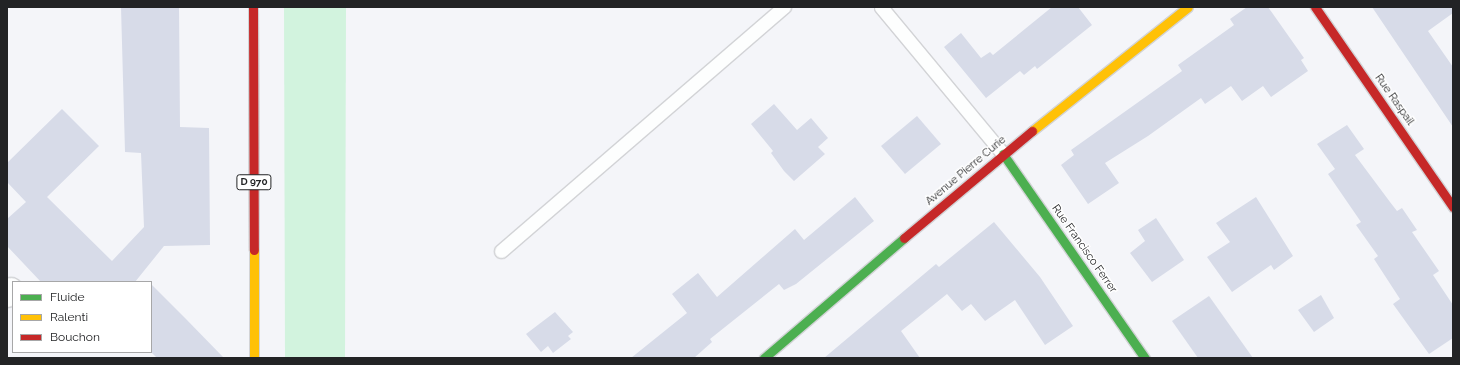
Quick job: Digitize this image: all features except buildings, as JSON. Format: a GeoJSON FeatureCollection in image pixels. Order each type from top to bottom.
{"type":"FeatureCollection","features":[{"type":"Feature","properties":{"kind":"street","name":"D 970"},"geometry":{"type":"LineString","coordinates":[[254,7],[254,358]]}},
{"type":"Feature","properties":{"kind":"street","name":"Avenue Pierre Curie"},"geometry":{"type":"LineString","coordinates":[[764,358],[1003,154],[1188,7]]}},
{"type":"Feature","properties":{"kind":"street","name":"Rue Raspail"},"geometry":{"type":"LineString","coordinates":[[1315,7],[1453,207]]}},
{"type":"Feature","properties":{"kind":"street","name":"Rue Francisco Ferrer"},"geometry":{"type":"LineString","coordinates":[[1003,154],[1145,358]]}},
{"type":"Feature","properties":{"kind":"lane"},"geometry":{"type":"LineString","coordinates":[[501,251],[784,7]]}},
{"type":"Feature","properties":{"kind":"lane"},"geometry":{"type":"LineString","coordinates":[[881,7],[1003,154]]}},
{"type":"Feature","properties":{"kind":"green space"},"geometry":{"type":"Polygon","coordinates":[[[284,7],[346,7],[345,358],[285,358],[284,7]]]}},
{"type":"Feature","properties":{"kind":"traffic: fast"},"geometry":{"type":"LineString","coordinates":[[1003,154],[1145,358]]}},
{"type":"Feature","properties":{"kind":"traffic: fast"},"geometry":{"type":"LineString","coordinates":[[764,358],[904,238]]}},
{"type":"Feature","properties":{"kind":"traffic: slow"},"geometry":{"type":"LineString","coordinates":[[1032,131],[1188,7]]}},
{"type":"Feature","properties":{"kind":"traffic: slow"},"geometry":{"type":"LineString","coordinates":[[254,250],[254,358]]}},
{"type":"Feature","properties":{"kind":"traffic: jam"},"geometry":{"type":"LineString","coordinates":[[253,7],[254,250]]}},
{"type":"Feature","properties":{"kind":"traffic: jam"},"geometry":{"type":"LineString","coordinates":[[1315,7],[1453,207]]}},
{"type":"Feature","properties":{"kind":"traffic: jam"},"geometry":{"type":"LineString","coordinates":[[904,238],[1032,131]]}}]}
